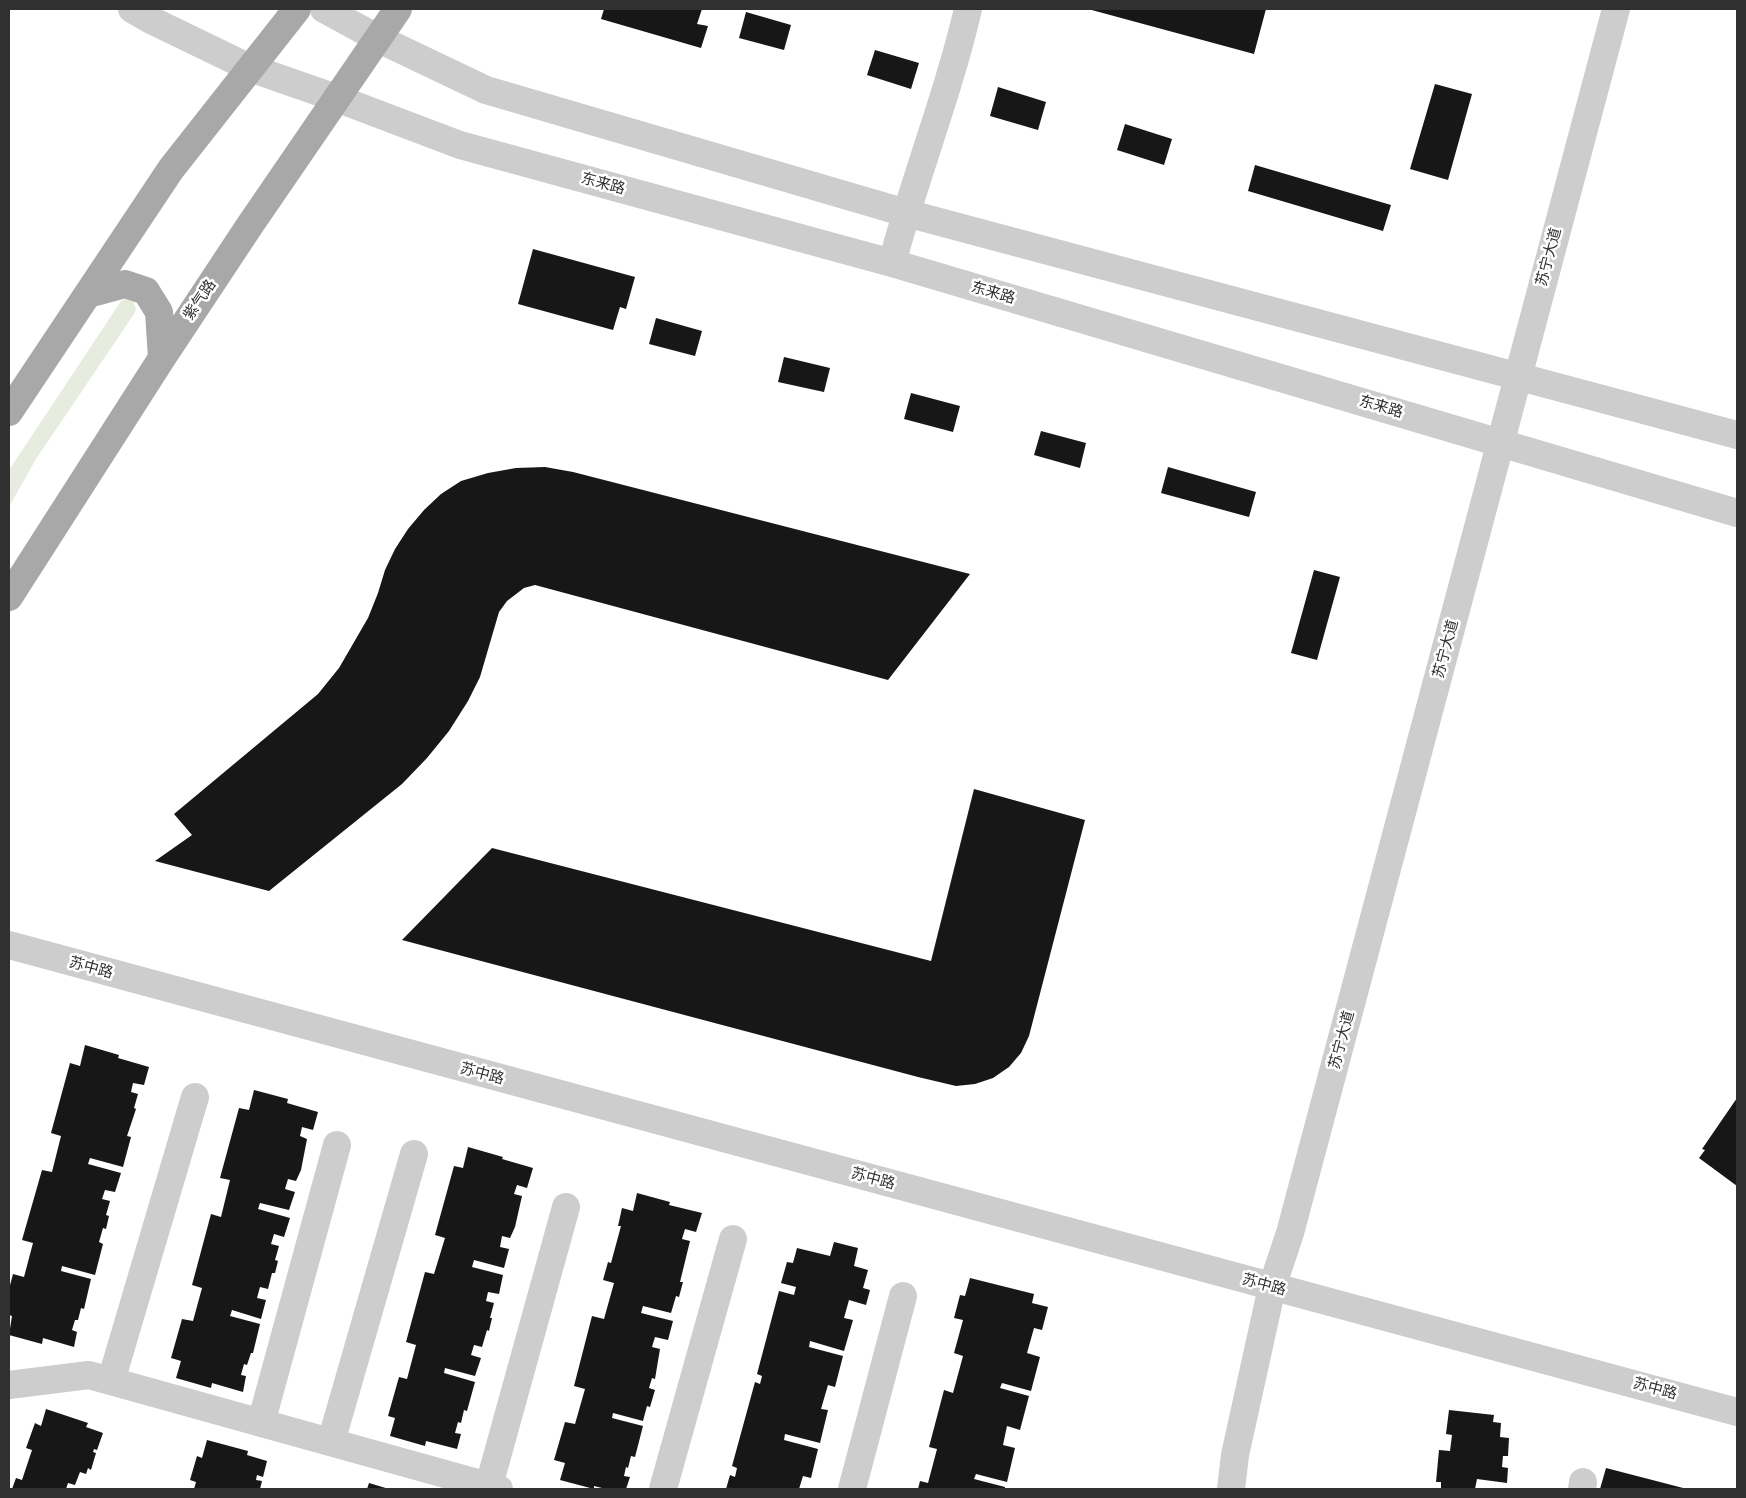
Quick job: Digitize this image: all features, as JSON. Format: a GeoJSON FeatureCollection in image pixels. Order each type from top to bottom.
{"type":"FeatureCollection","features":[{"type":"Feature","properties":{"kind":"main road"},"geometry":{"type":"LineString","coordinates":[[9,412],[171,169],[298,9]]}},
{"type":"Feature","properties":{"kind":"main road","name":"紫气路"},"geometry":{"type":"LineString","coordinates":[[9,597],[162,358],[336,98],[379,39],[398,9]]}},
{"type":"Feature","properties":{"kind":"main road"},"geometry":{"type":"LineString","coordinates":[[88,294],[124,284],[146,291],[160,312],[162,358]]}},
{"type":"Feature","properties":{"kind":"street","name":"东来路"},"geometry":{"type":"LineString","coordinates":[[132,9],[250,68],[460,145],[892,263],[1737,514]]}},
{"type":"Feature","properties":{"kind":"street"},"geometry":{"type":"LineString","coordinates":[[324,9],[379,39],[486,90],[906,212],[1737,435]]}},
{"type":"Feature","properties":{"kind":"street"},"geometry":{"type":"LineString","coordinates":[[892,263],[906,212],[959,47],[968,9]]}},
{"type":"Feature","properties":{"kind":"street","name":"苏宁大道"},"geometry":{"type":"LineString","coordinates":[[1231,1489],[1234,1455],[1272,1288],[1292,1224],[1616,9]]}},
{"type":"Feature","properties":{"kind":"street","name":"苏中路"},"geometry":{"type":"LineString","coordinates":[[9,946],[1272,1288],[1373,1312],[1737,1412]]}},
{"type":"Feature","properties":{"kind":"street"},"geometry":{"type":"LineString","coordinates":[[111,1381],[194,1097]]}},
{"type":"Feature","properties":{"kind":"street"},"geometry":{"type":"LineString","coordinates":[[261,1423],[337,1145]]}},
{"type":"Feature","properties":{"kind":"street"},"geometry":{"type":"LineString","coordinates":[[331,1442],[414,1154]]}},
{"type":"Feature","properties":{"kind":"street"},"geometry":{"type":"LineString","coordinates":[[9,1385],[89,1375],[492,1488],[566,1207]]}},
{"type":"Feature","properties":{"kind":"street"},"geometry":{"type":"LineString","coordinates":[[664,1489],[733,1239]]}},
{"type":"Feature","properties":{"kind":"street"},"geometry":{"type":"LineString","coordinates":[[852,1489],[903,1296]]}},
{"type":"Feature","properties":{"kind":"green space"},"geometry":{"type":"Polygon","coordinates":[[[125,299],[133,301],[136,309],[134,314],[36,459],[9,507],[9,470],[121,301],[125,299]]]}},
{"type":"Feature","properties":{"kind":"building"},"geometry":{"type":"Polygon","coordinates":[[[604,9],[702,9],[697,24],[708,26],[701,48],[601,19],[604,9]]]}},
{"type":"Feature","properties":{"kind":"building"},"geometry":{"type":"Polygon","coordinates":[[[1088,9],[1266,9],[1254,54],[1088,9]]]}},
{"type":"Feature","properties":{"kind":"building"},"geometry":{"type":"Polygon","coordinates":[[[746,12],[791,25],[784,50],[739,38],[746,12]]]}},
{"type":"Feature","properties":{"kind":"building"},"geometry":{"type":"Polygon","coordinates":[[[875,50],[919,63],[911,89],[867,75],[875,50]]]}},
{"type":"Feature","properties":{"kind":"building"},"geometry":{"type":"Polygon","coordinates":[[[1435,84],[1472,94],[1448,180],[1410,169],[1435,84]]]}},
{"type":"Feature","properties":{"kind":"building"},"geometry":{"type":"Polygon","coordinates":[[[998,87],[1046,102],[1038,130],[990,116],[998,87]]]}},
{"type":"Feature","properties":{"kind":"building"},"geometry":{"type":"Polygon","coordinates":[[[1125,124],[1172,139],[1164,165],[1117,150],[1125,124]]]}},
{"type":"Feature","properties":{"kind":"building"},"geometry":{"type":"Polygon","coordinates":[[[1255,165],[1391,205],[1383,231],[1248,191],[1255,165]]]}},
{"type":"Feature","properties":{"kind":"building"},"geometry":{"type":"Polygon","coordinates":[[[533,249],[635,277],[626,309],[620,307],[613,330],[518,304],[533,249]]]}},
{"type":"Feature","properties":{"kind":"building"},"geometry":{"type":"Polygon","coordinates":[[[656,318],[702,331],[695,356],[649,344],[656,318]]]}},
{"type":"Feature","properties":{"kind":"building"},"geometry":{"type":"Polygon","coordinates":[[[784,357],[830,368],[824,392],[778,382],[784,357]]]}},
{"type":"Feature","properties":{"kind":"building"},"geometry":{"type":"Polygon","coordinates":[[[911,393],[960,406],[953,432],[904,419],[911,393]]]}},
{"type":"Feature","properties":{"kind":"building"},"geometry":{"type":"Polygon","coordinates":[[[1041,431],[1086,443],[1080,468],[1034,455],[1041,431]]]}},
{"type":"Feature","properties":{"kind":"building"},"geometry":{"type":"Polygon","coordinates":[[[545,467],[573,472],[970,574],[888,680],[535,585],[524,588],[507,601],[499,612],[480,677],[468,701],[449,731],[427,758],[402,784],[269,891],[155,861],[192,835],[174,814],[318,694],[339,668],[368,618],[385,570],[395,549],[408,529],[424,510],[441,494],[461,481],[488,473],[516,468],[545,467]]]}},
{"type":"Feature","properties":{"kind":"building"},"geometry":{"type":"Polygon","coordinates":[[[1168,467],[1256,492],[1249,517],[1161,493],[1168,467]]]}},
{"type":"Feature","properties":{"kind":"building"},"geometry":{"type":"Polygon","coordinates":[[[1314,570],[1340,577],[1317,660],[1291,653],[1314,570]]]}},
{"type":"Feature","properties":{"kind":"building"},"geometry":{"type":"Polygon","coordinates":[[[974,789],[1085,820],[1029,1036],[1021,1053],[1009,1067],[993,1078],[975,1084],[956,1086],[918,1077],[402,940],[492,848],[931,961],[974,789]]]}},
{"type":"Feature","properties":{"kind":"building"},"geometry":{"type":"Polygon","coordinates":[[[85,1045],[119,1055],[118,1058],[149,1067],[144,1085],[133,1083],[131,1092],[138,1094],[134,1108],[136,1109],[127,1136],[131,1137],[123,1167],[90,1158],[88,1164],[121,1173],[115,1192],[105,1190],[102,1199],[110,1201],[106,1215],[109,1216],[106,1229],[103,1228],[99,1242],[103,1244],[95,1275],[62,1266],[61,1271],[91,1279],[84,1309],[81,1308],[78,1320],[75,1320],[72,1330],[77,1332],[74,1347],[43,1338],[42,1344],[9,1335],[12,1316],[9,1315],[9,1289],[13,1274],[24,1277],[33,1243],[22,1240],[42,1170],[52,1172],[61,1136],[51,1133],[70,1063],[80,1066],[85,1045]]]}},
{"type":"Feature","properties":{"kind":"building"},"geometry":{"type":"Polygon","coordinates":[[[254,1090],[288,1099],[287,1103],[318,1112],[313,1130],[302,1127],[300,1136],[307,1139],[301,1170],[296,1181],[288,1179],[285,1189],[295,1192],[289,1210],[260,1203],[258,1209],[290,1218],[284,1237],[274,1234],[271,1244],[279,1246],[275,1260],[278,1261],[275,1273],[272,1273],[268,1289],[260,1287],[257,1298],[266,1300],[261,1319],[232,1310],[230,1316],[260,1324],[253,1353],[251,1353],[247,1365],[244,1364],[241,1375],[246,1376],[243,1392],[212,1383],[211,1388],[176,1378],[181,1361],[171,1358],[182,1319],[193,1321],[202,1288],[192,1285],[211,1214],[221,1217],[230,1180],[220,1178],[239,1108],[249,1110],[254,1090]]]}},
{"type":"Feature","properties":{"kind":"building"},"geometry":{"type":"Polygon","coordinates":[[[1737,1098],[1737,1186],[1699,1158],[1705,1150],[1702,1149],[1737,1098]]]}},
{"type":"Feature","properties":{"kind":"building"},"geometry":{"type":"Polygon","coordinates":[[[468,1147],[533,1168],[527,1188],[517,1185],[514,1194],[522,1196],[515,1227],[510,1238],[502,1236],[500,1247],[509,1249],[504,1268],[474,1260],[472,1267],[503,1275],[499,1294],[488,1292],[486,1301],[494,1303],[490,1318],[492,1318],[482,1347],[474,1345],[471,1355],[481,1358],[475,1376],[445,1368],[444,1373],[475,1382],[467,1411],[464,1410],[461,1423],[458,1422],[455,1433],[461,1434],[457,1449],[426,1441],[425,1446],[390,1436],[395,1418],[388,1416],[399,1377],[407,1379],[416,1345],[406,1342],[425,1272],[434,1274],[445,1238],[435,1235],[454,1166],[463,1168],[468,1147]]]}},
{"type":"Feature","properties":{"kind":"building"},"geometry":{"type":"Polygon","coordinates":[[[637,1193],[670,1202],[669,1205],[702,1213],[696,1232],[685,1229],[682,1239],[690,1241],[680,1282],[683,1282],[679,1297],[676,1296],[671,1313],[643,1306],[641,1313],[673,1321],[668,1340],[655,1337],[652,1347],[660,1349],[655,1379],[652,1378],[649,1388],[655,1390],[650,1407],[647,1406],[643,1421],[613,1413],[612,1418],[643,1426],[635,1457],[631,1456],[628,1468],[626,1467],[624,1476],[630,1477],[626,1489],[606,1489],[594,1486],[594,1489],[560,1480],[565,1463],[554,1460],[565,1422],[575,1424],[585,1389],[574,1386],[592,1316],[604,1319],[614,1283],[603,1280],[608,1262],[611,1263],[621,1226],[618,1226],[622,1208],[633,1211],[637,1193]]]}},
{"type":"Feature","properties":{"kind":"building"},"geometry":{"type":"Polygon","coordinates":[[[834,1242],[858,1248],[854,1266],[868,1270],[863,1288],[870,1290],[866,1305],[849,1300],[844,1318],[853,1320],[844,1351],[810,1341],[809,1347],[843,1356],[835,1387],[828,1385],[821,1409],[828,1410],[820,1443],[785,1434],[784,1440],[818,1449],[811,1478],[803,1476],[799,1489],[726,1489],[730,1475],[735,1477],[737,1468],[732,1466],[755,1382],[760,1384],[762,1376],[757,1374],[779,1291],[794,1295],[796,1287],[781,1283],[787,1262],[793,1263],[797,1248],[830,1256],[834,1242]]]}},
{"type":"Feature","properties":{"kind":"building"},"geometry":{"type":"Polygon","coordinates":[[[970,1278],[1034,1294],[1032,1303],[1048,1307],[1042,1330],[1034,1328],[1027,1353],[1040,1357],[1031,1391],[1002,1383],[1000,1388],[1029,1396],[1020,1430],[1007,1426],[1003,1445],[1015,1448],[1007,1482],[976,1474],[974,1479],[1005,1487],[1005,1489],[918,1489],[920,1481],[928,1483],[937,1449],[929,1447],[944,1390],[953,1393],[963,1356],[954,1353],[963,1320],[954,1318],[960,1295],[965,1296],[970,1278]]]}},
{"type":"Feature","properties":{"kind":"building"},"geometry":{"type":"Polygon","coordinates":[[[46,1409],[88,1423],[86,1427],[103,1433],[97,1450],[94,1449],[93,1452],[96,1453],[91,1470],[88,1468],[86,1474],[80,1472],[75,1485],[68,1483],[66,1489],[12,1489],[16,1478],[22,1480],[32,1450],[26,1448],[35,1423],[41,1426],[46,1409]]]}},
{"type":"Feature","properties":{"kind":"building"},"geometry":{"type":"Polygon","coordinates":[[[1449,1410],[1494,1415],[1493,1422],[1501,1423],[1500,1437],[1509,1438],[1508,1456],[1503,1456],[1502,1467],[1508,1468],[1507,1483],[1477,1479],[1475,1489],[1441,1489],[1441,1482],[1436,1482],[1439,1450],[1450,1451],[1452,1435],[1446,1434],[1449,1410]]]}},
{"type":"Feature","properties":{"kind":"building"},"geometry":{"type":"Polygon","coordinates":[[[207,1440],[248,1451],[247,1455],[267,1461],[263,1477],[257,1475],[256,1480],[262,1481],[260,1489],[194,1489],[196,1482],[190,1480],[197,1456],[202,1458],[207,1440]]]}},
{"type":"Feature","properties":{"kind":"building"},"geometry":{"type":"Polygon","coordinates":[[[1606,1468],[1687,1489],[1600,1489],[1606,1468]]]}},
{"type":"Feature","properties":{"kind":"building"},"geometry":{"type":"Polygon","coordinates":[[[369,1483],[389,1489],[367,1489],[369,1483]]]}}]}
